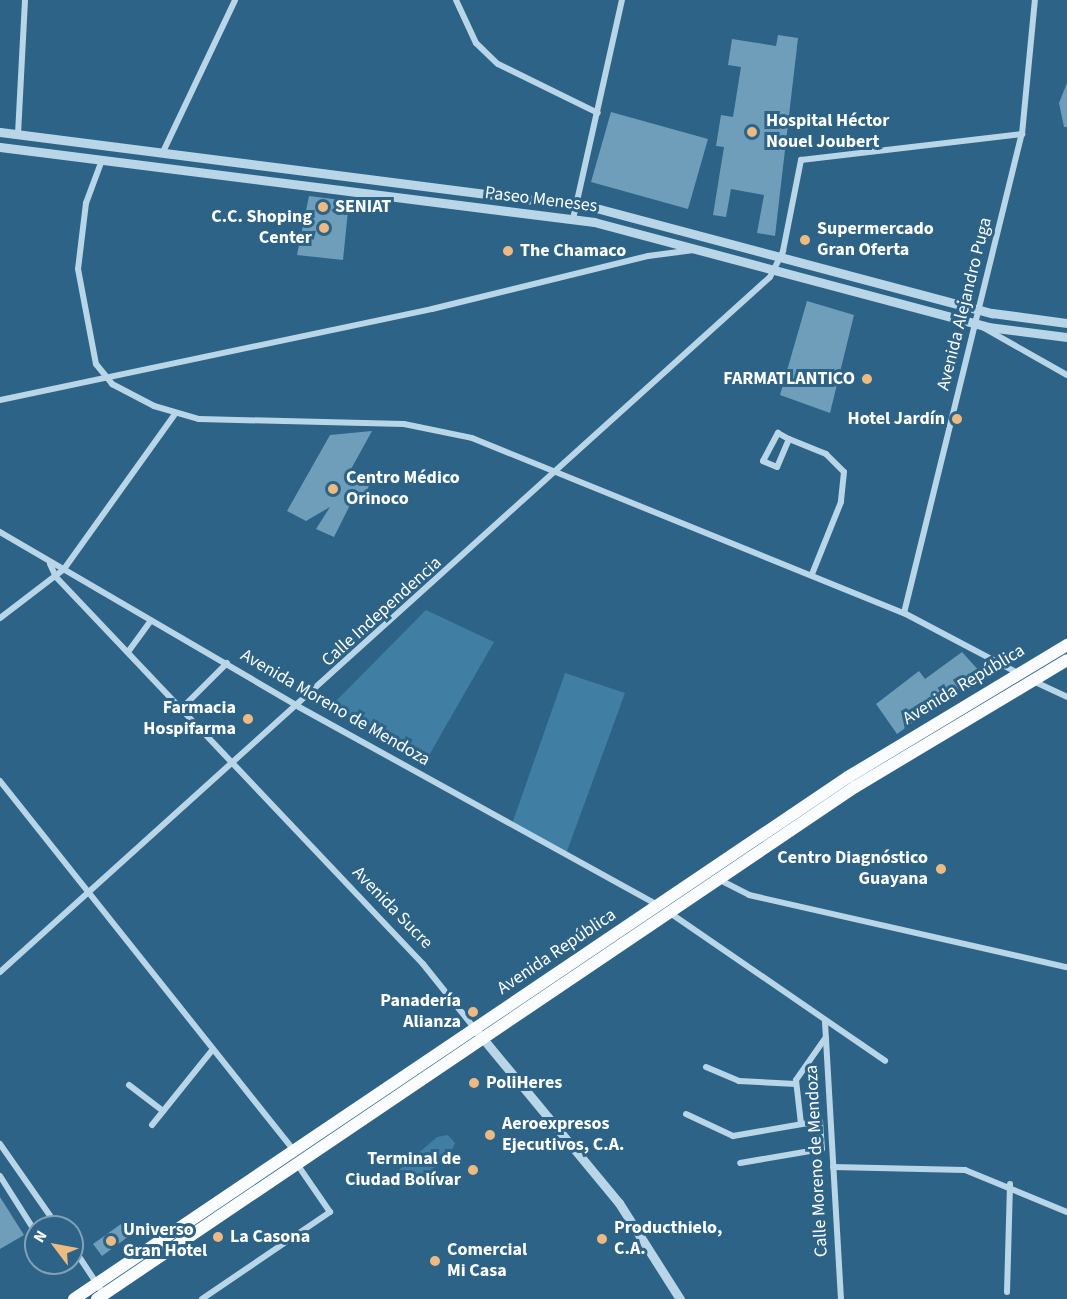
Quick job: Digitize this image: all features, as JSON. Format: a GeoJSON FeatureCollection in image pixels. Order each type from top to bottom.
{"type":"FeatureCollection","features":[{"type":"Feature","properties":{"kind":"main road","name":"Avenida República"},"geometry":{"type":"LineString","coordinates":[[101,1294],[294,1151],[848,777],[1067,645]]}},
{"type":"Feature","properties":{"kind":"main road","name":"Avenida República"},"geometry":{"type":"LineString","coordinates":[[74,1299],[101,1294],[855,788],[1067,660]]}},
{"type":"Feature","properties":{"kind":"street"},"geometry":{"type":"LineString","coordinates":[[18,134],[25,0]]}},
{"type":"Feature","properties":{"kind":"street"},"geometry":{"type":"LineString","coordinates":[[162,154],[235,0]]}},
{"type":"Feature","properties":{"kind":"street"},"geometry":{"type":"LineString","coordinates":[[456,0],[476,43],[498,64],[598,112]]}},
{"type":"Feature","properties":{"kind":"street"},"geometry":{"type":"LineString","coordinates":[[573,219],[622,0]]}},
{"type":"Feature","properties":{"kind":"street","name":"Avenida Alejandro Puga"},"geometry":{"type":"LineString","coordinates":[[904,613],[1022,134],[1035,0]]}},
{"type":"Feature","properties":{"kind":"street","name":"Paseo Meneses"},"geometry":{"type":"LineString","coordinates":[[0,132],[577,205],[975,323],[1067,337]]}},
{"type":"Feature","properties":{"kind":"street"},"geometry":{"type":"LineString","coordinates":[[777,265],[801,160],[1022,134]]}},
{"type":"Feature","properties":{"kind":"street","name":"Paseo Meneses"},"geometry":{"type":"LineString","coordinates":[[0,147],[573,219],[698,250],[979,309],[1067,323]]}},
{"type":"Feature","properties":{"kind":"street"},"geometry":{"type":"LineString","coordinates":[[102,160],[86,203],[78,269],[91,345],[104,376],[175,414],[247,424],[434,428],[558,472],[904,613],[1067,697]]}},
{"type":"Feature","properties":{"kind":"street"},"geometry":{"type":"LineString","coordinates":[[0,400],[104,376],[432,309],[648,256],[698,250]]}},
{"type":"Feature","properties":{"kind":"street","name":"Calle Independencia"},"geometry":{"type":"LineString","coordinates":[[0,972],[92,894],[558,472],[777,265]]}},
{"type":"Feature","properties":{"kind":"street"},"geometry":{"type":"LineString","coordinates":[[975,323],[1067,375]]}},
{"type":"Feature","properties":{"kind":"street"},"geometry":{"type":"LineString","coordinates":[[0,618],[64,569],[175,414]]}},
{"type":"Feature","properties":{"kind":"street"},"geometry":{"type":"LineString","coordinates":[[789,439],[777,466],[763,460],[778,433],[826,454],[844,472],[842,502],[812,574]]}},
{"type":"Feature","properties":{"kind":"street","name":"Avenida Moreno de Mendoza"},"geometry":{"type":"LineString","coordinates":[[0,532],[50,564],[64,569],[299,707],[658,905]]}},
{"type":"Feature","properties":{"kind":"street","name":"Avenida Sucre"},"geometry":{"type":"LineString","coordinates":[[50,564],[56,577],[232,766],[423,964],[619,1203],[681,1299]]}},
{"type":"Feature","properties":{"kind":"street"},"geometry":{"type":"LineString","coordinates":[[128,652],[151,620]]}},
{"type":"Feature","properties":{"kind":"street"},"geometry":{"type":"LineString","coordinates":[[181,709],[227,663]]}},
{"type":"Feature","properties":{"kind":"street"},"geometry":{"type":"LineString","coordinates":[[0,781],[294,1151]]}},
{"type":"Feature","properties":{"kind":"street"},"geometry":{"type":"LineString","coordinates":[[710,870],[718,880],[749,895],[1067,967]]}},
{"type":"Feature","properties":{"kind":"street"},"geometry":{"type":"LineString","coordinates":[[670,913],[825,1022],[885,1061]]}},
{"type":"Feature","properties":{"kind":"street","name":"Calle Moreno de Mendoza"},"geometry":{"type":"LineString","coordinates":[[825,1022],[840,1299]]}},
{"type":"Feature","properties":{"kind":"street"},"geometry":{"type":"LineString","coordinates":[[801,1124],[796,1084],[826,1037]]}},
{"type":"Feature","properties":{"kind":"street"},"geometry":{"type":"LineString","coordinates":[[152,1125],[213,1049]]}},
{"type":"Feature","properties":{"kind":"street"},"geometry":{"type":"LineString","coordinates":[[706,1067],[739,1081],[796,1084]]}},
{"type":"Feature","properties":{"kind":"street"},"geometry":{"type":"LineString","coordinates":[[129,1085],[163,1111]]}},
{"type":"Feature","properties":{"kind":"street"},"geometry":{"type":"LineString","coordinates":[[686,1114],[733,1136],[820,1121],[822,1149],[741,1163]]}},
{"type":"Feature","properties":{"kind":"street"},"geometry":{"type":"LineString","coordinates":[[0,1144],[50,1215]]}},
{"type":"Feature","properties":{"kind":"street"},"geometry":{"type":"LineString","coordinates":[[202,1299],[330,1212],[297,1164]]}},
{"type":"Feature","properties":{"kind":"street"},"geometry":{"type":"LineString","coordinates":[[833,1167],[932,1165],[1010,1184],[1067,1212]]}},
{"type":"Feature","properties":{"kind":"street"},"geometry":{"type":"LineString","coordinates":[[0,1176],[25,1215]]}},
{"type":"Feature","properties":{"kind":"street"},"geometry":{"type":"LineString","coordinates":[[1007,1292],[1010,1184]]}},
{"type":"Feature","properties":{"kind":"street"},"geometry":{"type":"LineString","coordinates":[[84,1266],[101,1294]]}},
{"type":"Feature","properties":{"kind":"shaded area"},"geometry":{"type":"Polygon","coordinates":[[[426,610],[494,642],[424,764],[329,708],[426,610]]]}},
{"type":"Feature","properties":{"kind":"shaded area"},"geometry":{"type":"Polygon","coordinates":[[[565,673],[625,693],[566,854],[512,824],[565,673]]]}},
{"type":"Feature","properties":{"kind":"shaded area"},"geometry":{"type":"Polygon","coordinates":[[[448,1135],[455,1143],[451,1153],[413,1186],[399,1186],[399,1170],[437,1137],[448,1135]]]}},
{"type":"Feature","properties":{"kind":"building","name":"Hospital Héctor Nouel Joubert"},"geometry":{"type":"Polygon","coordinates":[[[778,35],[798,38],[775,236],[757,233],[764,195],[731,189],[726,217],[713,215],[724,147],[716,146],[721,115],[733,117],[741,67],[728,65],[732,39],[776,46],[778,35]]]}},
{"type":"Feature","properties":{"kind":"building"},"geometry":{"type":"Polygon","coordinates":[[[1067,83],[1067,127],[1064,127],[1059,103],[1067,83]]]}},
{"type":"Feature","properties":{"kind":"building"},"geometry":{"type":"Polygon","coordinates":[[[611,112],[708,139],[688,209],[591,182],[611,112]]]}},
{"type":"Feature","properties":{"kind":"building","name":"C.C. Shoping Center"},"geometry":{"type":"Polygon","coordinates":[[[309,196],[349,201],[343,260],[297,255],[309,196]]]}},
{"type":"Feature","properties":{"kind":"building"},"geometry":{"type":"Polygon","coordinates":[[[807,301],[854,315],[830,413],[780,395],[807,301]]]}},
{"type":"Feature","properties":{"kind":"building","name":"Centro Médico Orinoco"},"geometry":{"type":"Polygon","coordinates":[[[372,431],[351,469],[371,482],[361,501],[354,497],[334,537],[316,529],[330,507],[306,521],[287,511],[330,435],[372,431]]]}},
{"type":"Feature","properties":{"kind":"building"},"geometry":{"type":"Polygon","coordinates":[[[962,652],[981,673],[897,734],[876,704],[919,671],[925,679],[962,652]]]}},
{"type":"Feature","properties":{"kind":"building"},"geometry":{"type":"Polygon","coordinates":[[[0,1197],[24,1235],[0,1249],[0,1197]]]}},
{"type":"Feature","properties":{"kind":"building","name":"Universo Gran Hotel"},"geometry":{"type":"Polygon","coordinates":[[[121,1224],[129,1236],[102,1256],[93,1244],[121,1224]]]}},
{"type":"Feature","properties":{"kind":"place","name":"Hospital Héctor Nouel Joubert"},"geometry":{"type":"Point","coordinates":[752,132]}},
{"type":"Feature","properties":{"kind":"place","name":"SENIAT"},"geometry":{"type":"Point","coordinates":[323,207]}},
{"type":"Feature","properties":{"kind":"place","name":"C.C. Shoping Center"},"geometry":{"type":"Point","coordinates":[324,228]}},
{"type":"Feature","properties":{"kind":"place","name":"Supermercado Gran Oferta"},"geometry":{"type":"Point","coordinates":[805,240]}},
{"type":"Feature","properties":{"kind":"place","name":"The Chamaco"},"geometry":{"type":"Point","coordinates":[508,251]}},
{"type":"Feature","properties":{"kind":"place","name":"FARMATLANTICO"},"geometry":{"type":"Point","coordinates":[867,379]}},
{"type":"Feature","properties":{"kind":"place","name":"Hotel Jardín"},"geometry":{"type":"Point","coordinates":[957,419]}},
{"type":"Feature","properties":{"kind":"place","name":"Centro Médico Orinoco"},"geometry":{"type":"Point","coordinates":[333,489]}},
{"type":"Feature","properties":{"kind":"place","name":"Farmacia Hospifarma"},"geometry":{"type":"Point","coordinates":[248,719]}},
{"type":"Feature","properties":{"kind":"place","name":"Centro Diagnóstico Guayana"},"geometry":{"type":"Point","coordinates":[941,869]}},
{"type":"Feature","properties":{"kind":"place","name":"Panadería Alianza"},"geometry":{"type":"Point","coordinates":[473,1012]}},
{"type":"Feature","properties":{"kind":"place","name":"PoliHeres"},"geometry":{"type":"Point","coordinates":[474,1083]}},
{"type":"Feature","properties":{"kind":"place","name":"Aeroexpresos Ejecutivos, C.A."},"geometry":{"type":"Point","coordinates":[490,1135]}},
{"type":"Feature","properties":{"kind":"place","name":"Terminal de Ciudad Bolívar"},"geometry":{"type":"Point","coordinates":[473,1170]}},
{"type":"Feature","properties":{"kind":"place","name":"La Casona"},"geometry":{"type":"Point","coordinates":[218,1237]}},
{"type":"Feature","properties":{"kind":"place","name":"Producthielo, C.A."},"geometry":{"type":"Point","coordinates":[602,1239]}},
{"type":"Feature","properties":{"kind":"place","name":"Universo Gran Hotel"},"geometry":{"type":"Point","coordinates":[111,1241]}},
{"type":"Feature","properties":{"kind":"place","name":"Comercial Mi Casa"},"geometry":{"type":"Point","coordinates":[435,1261]}}]}
